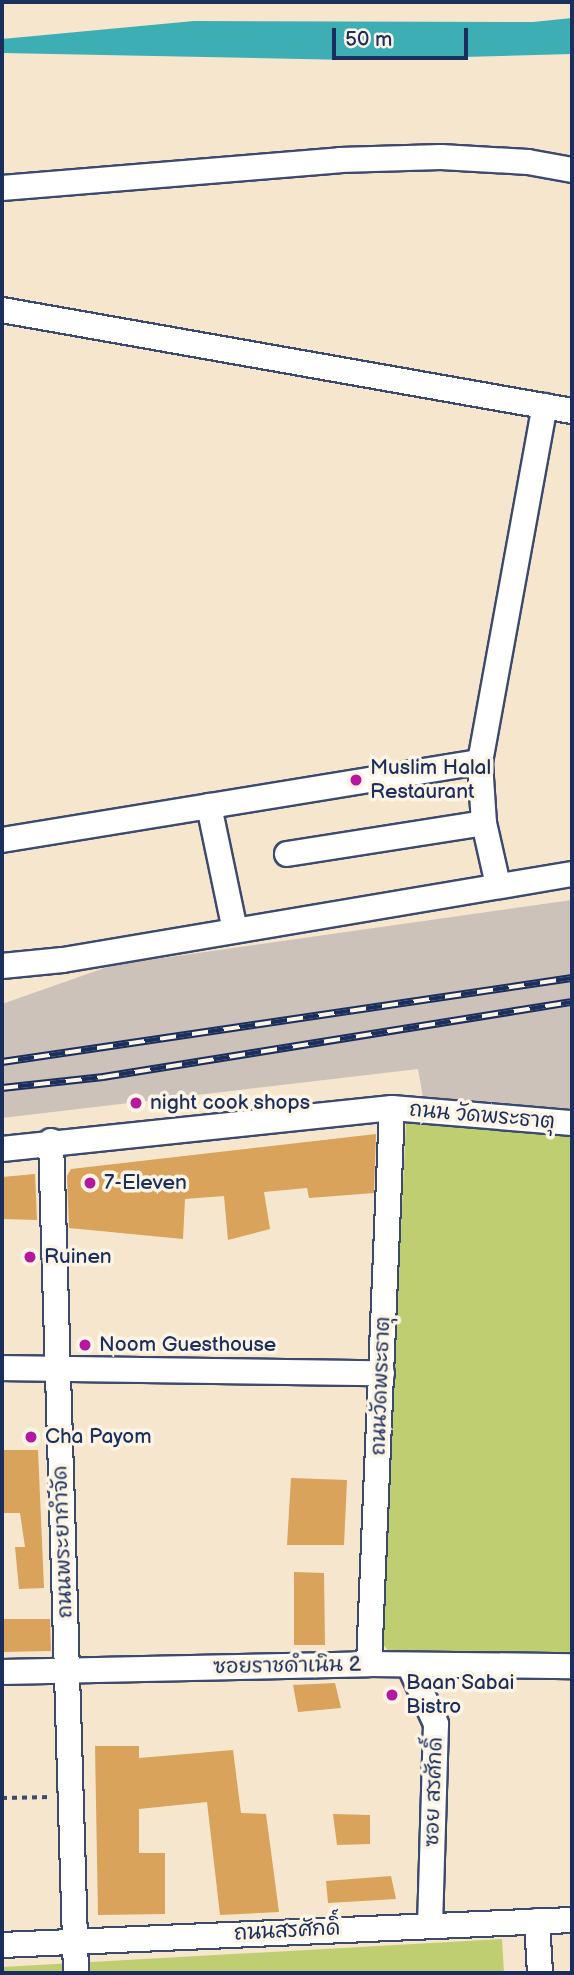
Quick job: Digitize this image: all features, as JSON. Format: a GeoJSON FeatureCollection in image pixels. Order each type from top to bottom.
{"type":"FeatureCollection","features":[{"type":"Feature","properties":{"kind":"street"},"geometry":{"type":"LineString","coordinates":[[2,188],[340,160],[454,158],[528,162],[572,170]]}},
{"type":"Feature","properties":{"kind":"street"},"geometry":{"type":"LineString","coordinates":[[2,310],[572,411]]}},
{"type":"Feature","properties":{"kind":"street"},"geometry":{"type":"LineString","coordinates":[[498,885],[484,823],[480,762],[545,406]]}},
{"type":"Feature","properties":{"kind":"street"},"geometry":{"type":"LineString","coordinates":[[2,840],[480,762]]}},
{"type":"Feature","properties":{"kind":"street"},"geometry":{"type":"LineString","coordinates":[[209,806],[235,930]]}},
{"type":"Feature","properties":{"kind":"street"},"geometry":{"type":"LineString","coordinates":[[287,855],[484,823]]}},
{"type":"Feature","properties":{"kind":"street"},"geometry":{"type":"LineString","coordinates":[[2,966],[572,874]]}},
{"type":"Feature","properties":{"kind":"street","name":"ถนน วัดพระธาตุ"},"geometry":{"type":"LineString","coordinates":[[2,1149],[51,1141],[391,1108],[572,1123]]}},
{"type":"Feature","properties":{"kind":"street","name":"ถนนวัดพระธาตุ"},"geometry":{"type":"LineString","coordinates":[[369,1664],[383,1373],[391,1108]]}},
{"type":"Feature","properties":{"kind":"street","name":"ถนนพระยากำจัด"},"geometry":{"type":"LineString","coordinates":[[51,1141],[76,1973]]}},
{"type":"Feature","properties":{"kind":"street"},"geometry":{"type":"LineString","coordinates":[[2,1368],[58,1366],[383,1373]]}},
{"type":"Feature","properties":{"kind":"street","name":"ซอยราชดำเนิน 2"},"geometry":{"type":"LineString","coordinates":[[2,1672],[369,1664],[572,1666]]}},
{"type":"Feature","properties":{"kind":"street","name":"ซอย สรศักดิ์"},"geometry":{"type":"LineString","coordinates":[[409,1665],[436,1724],[430,1924]]}},
{"type":"Feature","properties":{"kind":"street","name":"ถนนสรศักดิ์"},"geometry":{"type":"LineString","coordinates":[[2,1945],[430,1924],[572,1920]]}},
{"type":"Feature","properties":{"kind":"street"},"geometry":{"type":"LineString","coordinates":[[537,1922],[540,1973]]}},
{"type":"Feature","properties":{"kind":"path"},"geometry":{"type":"LineString","coordinates":[[2,1798],[71,1796]]}},
{"type":"Feature","properties":{"kind":"shaded area"},"geometry":{"type":"Polygon","coordinates":[[[572,900],[572,1113],[424,1103],[418,1069],[2,1118],[2,1004],[113,965],[572,900]]]}},
{"type":"Feature","properties":{"kind":"green space"},"geometry":{"type":"Polygon","coordinates":[[[406,1123],[572,1135],[572,1654],[391,1654],[381,1642],[406,1123]]]}},
{"type":"Feature","properties":{"kind":"green space"},"geometry":{"type":"Polygon","coordinates":[[[502,1939],[504,1973],[2,1973],[2,1967],[502,1939]]]}},
{"type":"Feature","properties":{"kind":"water"},"geometry":{"type":"Polygon","coordinates":[[[572,18],[572,54],[350,60],[2,53],[2,39],[194,21],[533,22],[572,18]]]}},
{"type":"Feature","properties":{"kind":"building"},"geometry":{"type":"Polygon","coordinates":[[[376,1134],[374,1193],[309,1198],[307,1188],[264,1192],[270,1229],[228,1240],[224,1196],[185,1199],[183,1239],[69,1228],[67,1176],[71,1169],[376,1134]]]}},
{"type":"Feature","properties":{"kind":"building"},"geometry":{"type":"Polygon","coordinates":[[[35,1174],[37,1220],[2,1219],[2,1177],[35,1174]]]}},
{"type":"Feature","properties":{"kind":"building"},"geometry":{"type":"Polygon","coordinates":[[[2,1450],[38,1450],[44,1588],[19,1589],[15,1547],[25,1547],[20,1513],[2,1513],[2,1450]]]}},
{"type":"Feature","properties":{"kind":"building"},"geometry":{"type":"Polygon","coordinates":[[[291,1478],[347,1480],[344,1545],[287,1545],[291,1478]]]}},
{"type":"Feature","properties":{"kind":"building"},"geometry":{"type":"Polygon","coordinates":[[[294,1572],[324,1573],[325,1645],[294,1645],[294,1572]]]}},
{"type":"Feature","properties":{"kind":"building"},"geometry":{"type":"Polygon","coordinates":[[[2,1619],[50,1619],[51,1651],[2,1652],[2,1619]]]}},
{"type":"Feature","properties":{"kind":"building"},"geometry":{"type":"Polygon","coordinates":[[[335,1683],[341,1708],[298,1712],[293,1685],[335,1683]]]}},
{"type":"Feature","properties":{"kind":"building"},"geometry":{"type":"Polygon","coordinates":[[[95,1746],[139,1746],[139,1758],[233,1750],[241,1813],[266,1814],[279,1912],[220,1915],[207,1802],[139,1809],[139,1853],[165,1853],[165,1914],[98,1915],[95,1746]]]}},
{"type":"Feature","properties":{"kind":"building"},"geometry":{"type":"Polygon","coordinates":[[[333,1814],[370,1815],[370,1844],[337,1845],[333,1814]]]}},
{"type":"Feature","properties":{"kind":"building"},"geometry":{"type":"Polygon","coordinates":[[[391,1876],[396,1899],[328,1903],[326,1881],[391,1876]]]}},
{"type":"Feature","properties":{"kind":"railway"},"geometry":{"type":"LineString","coordinates":[[2,1062],[572,978]]}},
{"type":"Feature","properties":{"kind":"railway"},"geometry":{"type":"LineString","coordinates":[[2,1088],[103,1077],[572,1002]]}},
{"type":"Feature","properties":{"kind":"place","name":"Muslim Halal Restaurant"},"geometry":{"type":"Point","coordinates":[356,780]}},
{"type":"Feature","properties":{"kind":"place","name":"night cook shops"},"geometry":{"type":"Point","coordinates":[136,1103]}},
{"type":"Feature","properties":{"kind":"place","name":"7-Eleven"},"geometry":{"type":"Point","coordinates":[90,1183]}},
{"type":"Feature","properties":{"kind":"place","name":"Ruinen"},"geometry":{"type":"Point","coordinates":[30,1257]}},
{"type":"Feature","properties":{"kind":"place","name":"Noom Guesthouse"},"geometry":{"type":"Point","coordinates":[85,1345]}},
{"type":"Feature","properties":{"kind":"place","name":"Cha Payom"},"geometry":{"type":"Point","coordinates":[31,1437]}},
{"type":"Feature","properties":{"kind":"place","name":"Baan Sabai Bistro"},"geometry":{"type":"Point","coordinates":[392,1695]}}]}
